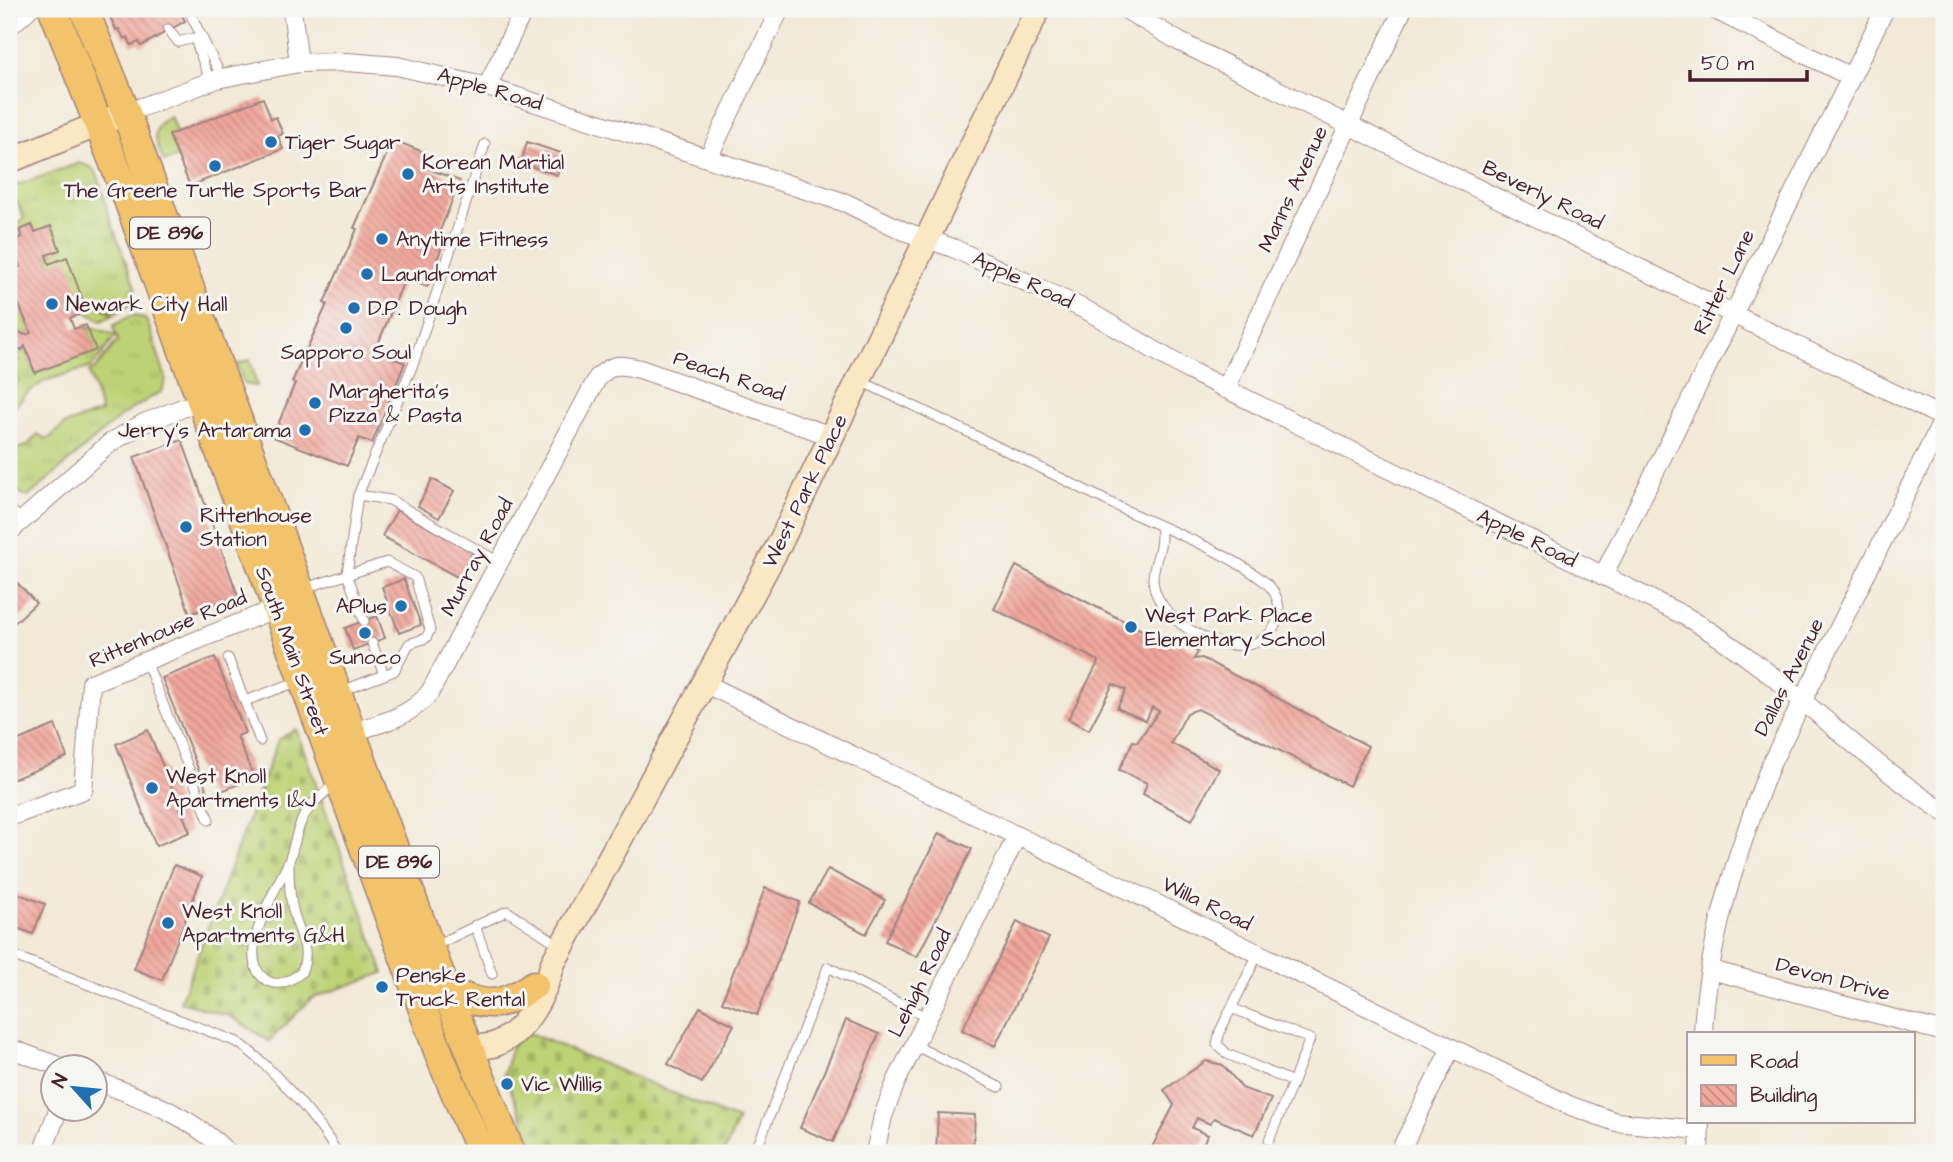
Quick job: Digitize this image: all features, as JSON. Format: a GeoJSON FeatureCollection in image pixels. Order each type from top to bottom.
{"type":"FeatureCollection","features":[{"type":"Feature","properties":{"kind":"main road","name":"South Main Street"},"geometry":{"type":"LineString","coordinates":[[53,9],[99,124],[441,1059]]}},
{"type":"Feature","properties":{"kind":"main road","name":"South Main Street"},"geometry":{"type":"LineString","coordinates":[[84,9],[126,113],[468,1048]]}},
{"type":"Feature","properties":{"kind":"main road"},"geometry":{"type":"LineString","coordinates":[[264,574],[299,590]]}},
{"type":"Feature","properties":{"kind":"main road"},"geometry":{"type":"LineString","coordinates":[[277,608],[313,628]]}},
{"type":"Feature","properties":{"kind":"main road"},"geometry":{"type":"LineString","coordinates":[[446,991],[495,1005],[509,1001],[534,985]]}},
{"type":"Feature","properties":{"kind":"main road","name":"DE 896"},"geometry":{"type":"LineString","coordinates":[[468,1048],[512,1153]]}},
{"type":"Feature","properties":{"kind":"main road","name":"DE 896"},"geometry":{"type":"LineString","coordinates":[[441,1059],[481,1153]]}},
{"type":"Feature","properties":{"kind":"street"},"geometry":{"type":"LineString","coordinates":[[9,27],[29,9]]}},
{"type":"Feature","properties":{"kind":"street"},"geometry":{"type":"LineString","coordinates":[[292,9],[299,63]]}},
{"type":"Feature","properties":{"kind":"street"},"geometry":{"type":"LineString","coordinates":[[487,87],[524,9]]}},
{"type":"Feature","properties":{"kind":"street"},"geometry":{"type":"LineString","coordinates":[[708,158],[780,9]]}},
{"type":"Feature","properties":{"kind":"street","name":"West Park Place"},"geometry":{"type":"LineString","coordinates":[[441,1059],[468,1048],[496,1044],[525,1020],[546,989],[558,955],[780,543],[1038,9]]}},
{"type":"Feature","properties":{"kind":"street","name":"Beverly Road"},"geometry":{"type":"LineString","coordinates":[[1125,9],[1171,37],[1944,418]]}},
{"type":"Feature","properties":{"kind":"street","name":"Manns Avenue"},"geometry":{"type":"LineString","coordinates":[[1225,389],[1403,9]]}},
{"type":"Feature","properties":{"kind":"street"},"geometry":{"type":"LineString","coordinates":[[1713,9],[1851,77]]}},
{"type":"Feature","properties":{"kind":"street","name":"Ritter Lane"},"geometry":{"type":"LineString","coordinates":[[1604,576],[1885,9]]}},
{"type":"Feature","properties":{"kind":"street","name":"Apple Road"},"geometry":{"type":"LineString","coordinates":[[9,161],[216,79],[299,63],[347,62],[397,66],[487,87],[846,203],[1087,311],[1225,389],[1717,634],[1804,699],[1908,788],[1944,812]]}},
{"type":"Feature","properties":{"kind":"street","name":"Peach Road"},"geometry":{"type":"LineString","coordinates":[[610,366],[618,364],[640,369],[831,436]]}},
{"type":"Feature","properties":{"kind":"street","name":"Murray Road"},"geometry":{"type":"LineString","coordinates":[[351,732],[382,723],[419,706],[430,692],[598,377],[610,366]]}},
{"type":"Feature","properties":{"kind":"street"},"geometry":{"type":"LineString","coordinates":[[15,527],[110,443],[144,423],[228,391]]}},
{"type":"Feature","properties":{"kind":"street","name":"Dallas Avenue"},"geometry":{"type":"LineString","coordinates":[[1703,1032],[1711,970],[1748,821],[1770,764],[1944,418]]}},
{"type":"Feature","properties":{"kind":"street","name":"Rittenhouse Road"},"geometry":{"type":"LineString","coordinates":[[9,817],[83,790],[91,683],[277,608]]}},
{"type":"Feature","properties":{"kind":"street","name":"Willa Road"},"geometry":{"type":"LineString","coordinates":[[706,684],[1451,1048],[1601,1118],[1635,1125],[1700,1126]]}},
{"type":"Feature","properties":{"kind":"street","name":"Lehigh Road"},"geometry":{"type":"LineString","coordinates":[[875,1153],[888,1100],[1017,836]]}},
{"type":"Feature","properties":{"kind":"street","name":"West Park Place"},"geometry":{"type":"LineString","coordinates":[[468,1048],[514,1012],[558,955]]}},
{"type":"Feature","properties":{"kind":"street","name":"Devon Drive"},"geometry":{"type":"LineString","coordinates":[[1711,970],[1944,1032]]}},
{"type":"Feature","properties":{"kind":"street"},"geometry":{"type":"LineString","coordinates":[[9,1048],[38,1059]]}},
{"type":"Feature","properties":{"kind":"street"},"geometry":{"type":"LineString","coordinates":[[1399,1153],[1451,1048]]}},
{"type":"Feature","properties":{"kind":"street"},"geometry":{"type":"LineString","coordinates":[[108,1085],[171,1110],[207,1132],[228,1153]]}},
{"type":"Feature","properties":{"kind":"street"},"geometry":{"type":"LineString","coordinates":[[43,1153],[53,1124]]}},
{"type":"Feature","properties":{"kind":"street"},"geometry":{"type":"LineString","coordinates":[[1699,1153],[1700,1126]]}},
{"type":"Feature","properties":{"kind":"lane"},"geometry":{"type":"LineString","coordinates":[[188,9],[199,37],[197,45],[216,79]]}},
{"type":"Feature","properties":{"kind":"lane"},"geometry":{"type":"LineString","coordinates":[[168,29],[178,42],[199,37]]}},
{"type":"Feature","properties":{"kind":"lane"},"geometry":{"type":"LineString","coordinates":[[364,621],[347,575],[358,495],[414,362],[485,144]]}},
{"type":"Feature","properties":{"kind":"lane"},"geometry":{"type":"LineString","coordinates":[[859,380],[1160,526],[1238,565],[1266,583],[1279,606],[1279,618],[1272,632],[1261,641],[1238,647],[1217,642],[1174,620],[1158,602],[1153,577],[1163,543],[1160,526]]}},
{"type":"Feature","properties":{"kind":"lane"},"geometry":{"type":"LineString","coordinates":[[358,495],[390,499],[499,562]]}},
{"type":"Feature","properties":{"kind":"lane"},"geometry":{"type":"LineString","coordinates":[[9,507],[15,527]]}},
{"type":"Feature","properties":{"kind":"lane"},"geometry":{"type":"LineString","coordinates":[[299,590],[387,562],[415,577],[430,631],[426,638],[409,643],[394,671],[337,693]]}},
{"type":"Feature","properties":{"kind":"lane"},"geometry":{"type":"LineString","coordinates":[[372,643],[384,675]]}},
{"type":"Feature","properties":{"kind":"lane"},"geometry":{"type":"LineString","coordinates":[[228,658],[260,741]]}},
{"type":"Feature","properties":{"kind":"lane"},"geometry":{"type":"LineString","coordinates":[[146,661],[209,820]]}},
{"type":"Feature","properties":{"kind":"lane"},"geometry":{"type":"LineString","coordinates":[[244,701],[302,679]]}},
{"type":"Feature","properties":{"kind":"lane"},"geometry":{"type":"LineString","coordinates":[[289,861],[292,907],[306,942],[307,961],[301,973],[279,984],[266,980],[258,970],[254,942],[289,861],[302,820],[314,802],[339,781]]}},
{"type":"Feature","properties":{"kind":"lane"},"geometry":{"type":"LineString","coordinates":[[430,948],[508,911],[558,955]]}},
{"type":"Feature","properties":{"kind":"lane"},"geometry":{"type":"LineString","coordinates":[[475,925],[492,974]]}},
{"type":"Feature","properties":{"kind":"lane"},"geometry":{"type":"LineString","coordinates":[[9,954],[237,1042],[253,1054],[308,1114],[337,1153]]}},
{"type":"Feature","properties":{"kind":"lane"},"geometry":{"type":"LineString","coordinates":[[1258,954],[1220,1031],[1218,1048],[1293,1082]]}},
{"type":"Feature","properties":{"kind":"lane"},"geometry":{"type":"LineString","coordinates":[[755,1153],[828,967],[928,1018]]}},
{"type":"Feature","properties":{"kind":"lane"},"geometry":{"type":"LineString","coordinates":[[1231,1008],[1310,1039],[1269,1140]]}},
{"type":"Feature","properties":{"kind":"lane"},"geometry":{"type":"LineString","coordinates":[[914,1045],[999,1087]]}},
{"type":"Feature","properties":{"kind":"lane"},"geometry":{"type":"LineString","coordinates":[[9,1150],[26,1153]]}},
{"type":"Feature","properties":{"kind":"green space"},"geometry":{"type":"Polygon","coordinates":[[[170,116],[176,132],[170,135],[178,157],[164,162],[155,136],[158,125],[170,116]]]}},
{"type":"Feature","properties":{"kind":"green space"},"geometry":{"type":"Polygon","coordinates":[[[79,163],[91,167],[98,176],[110,219],[136,289],[131,291],[135,301],[115,314],[75,289],[58,274],[46,255],[60,250],[35,232],[32,225],[20,230],[22,237],[11,241],[11,230],[24,218],[17,201],[9,205],[9,188],[79,163]]]}},
{"type":"Feature","properties":{"kind":"green space"},"geometry":{"type":"Polygon","coordinates":[[[11,281],[31,333],[25,335],[9,328],[11,281]]]}},
{"type":"Feature","properties":{"kind":"green space"},"geometry":{"type":"Polygon","coordinates":[[[80,294],[113,315],[101,321],[87,312],[80,294]]]}},
{"type":"Feature","properties":{"kind":"green space"},"geometry":{"type":"Polygon","coordinates":[[[132,315],[145,319],[148,324],[166,378],[162,391],[122,415],[28,497],[9,487],[9,452],[28,445],[38,434],[47,440],[64,425],[101,412],[89,372],[95,369],[118,340],[113,326],[132,315]]]}},
{"type":"Feature","properties":{"kind":"green space"},"geometry":{"type":"Polygon","coordinates":[[[86,325],[116,335],[92,367],[47,380],[28,392],[9,413],[14,385],[19,381],[13,373],[16,371],[13,363],[20,360],[17,353],[26,350],[35,373],[95,350],[86,325]]]}},
{"type":"Feature","properties":{"kind":"green space"},"geometry":{"type":"Polygon","coordinates":[[[250,360],[257,386],[244,384],[237,364],[250,360]]]}},
{"type":"Feature","properties":{"kind":"green space"},"geometry":{"type":"Polygon","coordinates":[[[296,729],[384,973],[312,998],[269,1041],[230,1016],[180,1002],[278,740],[296,729]]]}},
{"type":"Feature","properties":{"kind":"green space"},"geometry":{"type":"Polygon","coordinates":[[[529,1033],[738,1120],[724,1153],[537,1153],[504,1074],[512,1045],[529,1033]]]}},
{"type":"Feature","properties":{"kind":"building"},"geometry":{"type":"Polygon","coordinates":[[[107,9],[179,9],[185,21],[141,46],[139,42],[131,45],[128,37],[124,39],[119,29],[116,30],[107,9]]]}},
{"type":"Feature","properties":{"kind":"building"},"geometry":{"type":"Polygon","coordinates":[[[263,98],[271,119],[276,117],[283,134],[278,136],[283,149],[190,186],[169,135],[263,98]]]}},
{"type":"Feature","properties":{"kind":"building"},"geometry":{"type":"Polygon","coordinates":[[[393,140],[431,155],[426,168],[460,181],[439,233],[446,236],[427,287],[405,278],[375,351],[405,363],[372,443],[359,438],[347,466],[273,437],[295,383],[292,382],[357,229],[354,228],[393,140]]]}},
{"type":"Feature","properties":{"kind":"building"},"geometry":{"type":"Polygon","coordinates":[[[527,142],[564,154],[557,175],[521,163],[527,142]]]}},
{"type":"Feature","properties":{"kind":"building","name":"Newark City Hall"},"geometry":{"type":"Polygon","coordinates":[[[32,225],[35,232],[51,226],[60,250],[46,255],[49,264],[67,257],[87,312],[70,318],[74,329],[86,325],[96,350],[35,373],[25,346],[22,350],[9,344],[9,328],[25,335],[31,333],[9,282],[9,271],[20,267],[11,241],[22,237],[19,230],[32,225]]]}},
{"type":"Feature","properties":{"kind":"building","name":"Rittenhouse Station"},"geometry":{"type":"Polygon","coordinates":[[[182,440],[238,596],[190,614],[134,457],[182,440]]]}},
{"type":"Feature","properties":{"kind":"building"},"geometry":{"type":"Polygon","coordinates":[[[432,479],[454,491],[439,518],[418,506],[432,479]]]}},
{"type":"Feature","properties":{"kind":"building"},"geometry":{"type":"Polygon","coordinates":[[[397,510],[473,552],[459,578],[382,536],[397,510]]]}},
{"type":"Feature","properties":{"kind":"building","name":"West Park Place Elementary School"},"geometry":{"type":"Polygon","coordinates":[[[1016,566],[1175,647],[1177,642],[1198,652],[1194,659],[1202,658],[1368,746],[1349,786],[1198,709],[1187,713],[1171,743],[1219,769],[1192,820],[1143,794],[1147,783],[1119,770],[1133,741],[1137,742],[1159,711],[1152,707],[1146,721],[1117,708],[1126,690],[1113,684],[1089,730],[1068,719],[1099,661],[994,609],[1016,566]]]}},
{"type":"Feature","properties":{"kind":"building"},"geometry":{"type":"Polygon","coordinates":[[[9,574],[36,603],[9,628],[9,574]]]}},
{"type":"Feature","properties":{"kind":"building","name":"APlus"},"geometry":{"type":"Polygon","coordinates":[[[404,579],[421,625],[399,633],[382,587],[404,579]]]}},
{"type":"Feature","properties":{"kind":"building","name":"Sunoco"},"geometry":{"type":"Polygon","coordinates":[[[377,616],[385,638],[353,650],[345,628],[377,616]]]}},
{"type":"Feature","properties":{"kind":"building"},"geometry":{"type":"Polygon","coordinates":[[[215,657],[245,733],[237,736],[254,778],[209,796],[162,678],[215,657]]]}},
{"type":"Feature","properties":{"kind":"building"},"geometry":{"type":"Polygon","coordinates":[[[55,725],[67,757],[9,781],[9,744],[55,725]]]}},
{"type":"Feature","properties":{"kind":"building","name":"West Knoll Apartments I&J"},"geometry":{"type":"Polygon","coordinates":[[[148,730],[190,832],[156,846],[116,744],[148,730]]]}},
{"type":"Feature","properties":{"kind":"building"},"geometry":{"type":"Polygon","coordinates":[[[939,833],[972,849],[917,957],[885,941],[939,833]]]}},
{"type":"Feature","properties":{"kind":"building","name":"West Knoll Apartments G&H"},"geometry":{"type":"Polygon","coordinates":[[[174,865],[202,876],[162,980],[134,969],[174,865]]]}},
{"type":"Feature","properties":{"kind":"building"},"geometry":{"type":"Polygon","coordinates":[[[828,869],[885,900],[866,934],[809,903],[828,869]]]}},
{"type":"Feature","properties":{"kind":"building"},"geometry":{"type":"Polygon","coordinates":[[[765,888],[800,902],[757,1015],[722,1002],[765,888]]]}},
{"type":"Feature","properties":{"kind":"building"},"geometry":{"type":"Polygon","coordinates":[[[9,890],[45,904],[33,934],[9,925],[9,890]]]}},
{"type":"Feature","properties":{"kind":"building"},"geometry":{"type":"Polygon","coordinates":[[[1017,922],[1049,938],[995,1046],[962,1030],[1017,922]]]}},
{"type":"Feature","properties":{"kind":"building"},"geometry":{"type":"Polygon","coordinates":[[[700,1007],[734,1025],[702,1083],[668,1064],[700,1007]]]}},
{"type":"Feature","properties":{"kind":"building"},"geometry":{"type":"Polygon","coordinates":[[[846,1020],[879,1034],[833,1142],[800,1128],[846,1020]]]}},
{"type":"Feature","properties":{"kind":"building"},"geometry":{"type":"Polygon","coordinates":[[[1206,1061],[1223,1065],[1242,1088],[1271,1099],[1254,1135],[1214,1118],[1210,1124],[1197,1118],[1192,1128],[1208,1135],[1198,1153],[1149,1153],[1174,1105],[1164,1090],[1206,1061]]]}},
{"type":"Feature","properties":{"kind":"building"},"geometry":{"type":"Polygon","coordinates":[[[938,1113],[975,1115],[973,1153],[936,1153],[938,1113]]]}},
{"type":"Feature","properties":{"kind":"place","name":"Tiger Sugar"},"geometry":{"type":"Point","coordinates":[271,142]}},
{"type":"Feature","properties":{"kind":"place","name":"The Greene Turtle Sports Bar"},"geometry":{"type":"Point","coordinates":[215,166]}},
{"type":"Feature","properties":{"kind":"place","name":"Korean Martial Arts Institute"},"geometry":{"type":"Point","coordinates":[408,174]}},
{"type":"Feature","properties":{"kind":"place","name":"Anytime Fitness"},"geometry":{"type":"Point","coordinates":[382,239]}},
{"type":"Feature","properties":{"kind":"place","name":"Laundromat"},"geometry":{"type":"Point","coordinates":[367,274]}},
{"type":"Feature","properties":{"kind":"place","name":"Newark City Hall"},"geometry":{"type":"Point","coordinates":[52,304]}},
{"type":"Feature","properties":{"kind":"place","name":"D.P. Dough"},"geometry":{"type":"Point","coordinates":[354,308]}},
{"type":"Feature","properties":{"kind":"place","name":"Sapporo Soul"},"geometry":{"type":"Point","coordinates":[346,328]}},
{"type":"Feature","properties":{"kind":"place","name":"Margherita’s Pizza & Pasta"},"geometry":{"type":"Point","coordinates":[315,403]}},
{"type":"Feature","properties":{"kind":"place","name":"Jerry's Artarama"},"geometry":{"type":"Point","coordinates":[305,430]}},
{"type":"Feature","properties":{"kind":"place","name":"Rittenhouse Station"},"geometry":{"type":"Point","coordinates":[186,527]}},
{"type":"Feature","properties":{"kind":"place","name":"APlus"},"geometry":{"type":"Point","coordinates":[401,606]}},
{"type":"Feature","properties":{"kind":"place","name":"West Park Place Elementary School"},"geometry":{"type":"Point","coordinates":[1131,627]}},
{"type":"Feature","properties":{"kind":"place","name":"Sunoco"},"geometry":{"type":"Point","coordinates":[365,633]}},
{"type":"Feature","properties":{"kind":"place","name":"West Knoll Apartments I&J"},"geometry":{"type":"Point","coordinates":[152,788]}},
{"type":"Feature","properties":{"kind":"place","name":"West Knoll Apartments G&H"},"geometry":{"type":"Point","coordinates":[168,923]}},
{"type":"Feature","properties":{"kind":"place","name":"Penske Truck Rental"},"geometry":{"type":"Point","coordinates":[382,987]}},
{"type":"Feature","properties":{"kind":"place","name":"Vic Willis"},"geometry":{"type":"Point","coordinates":[507,1084]}}]}
